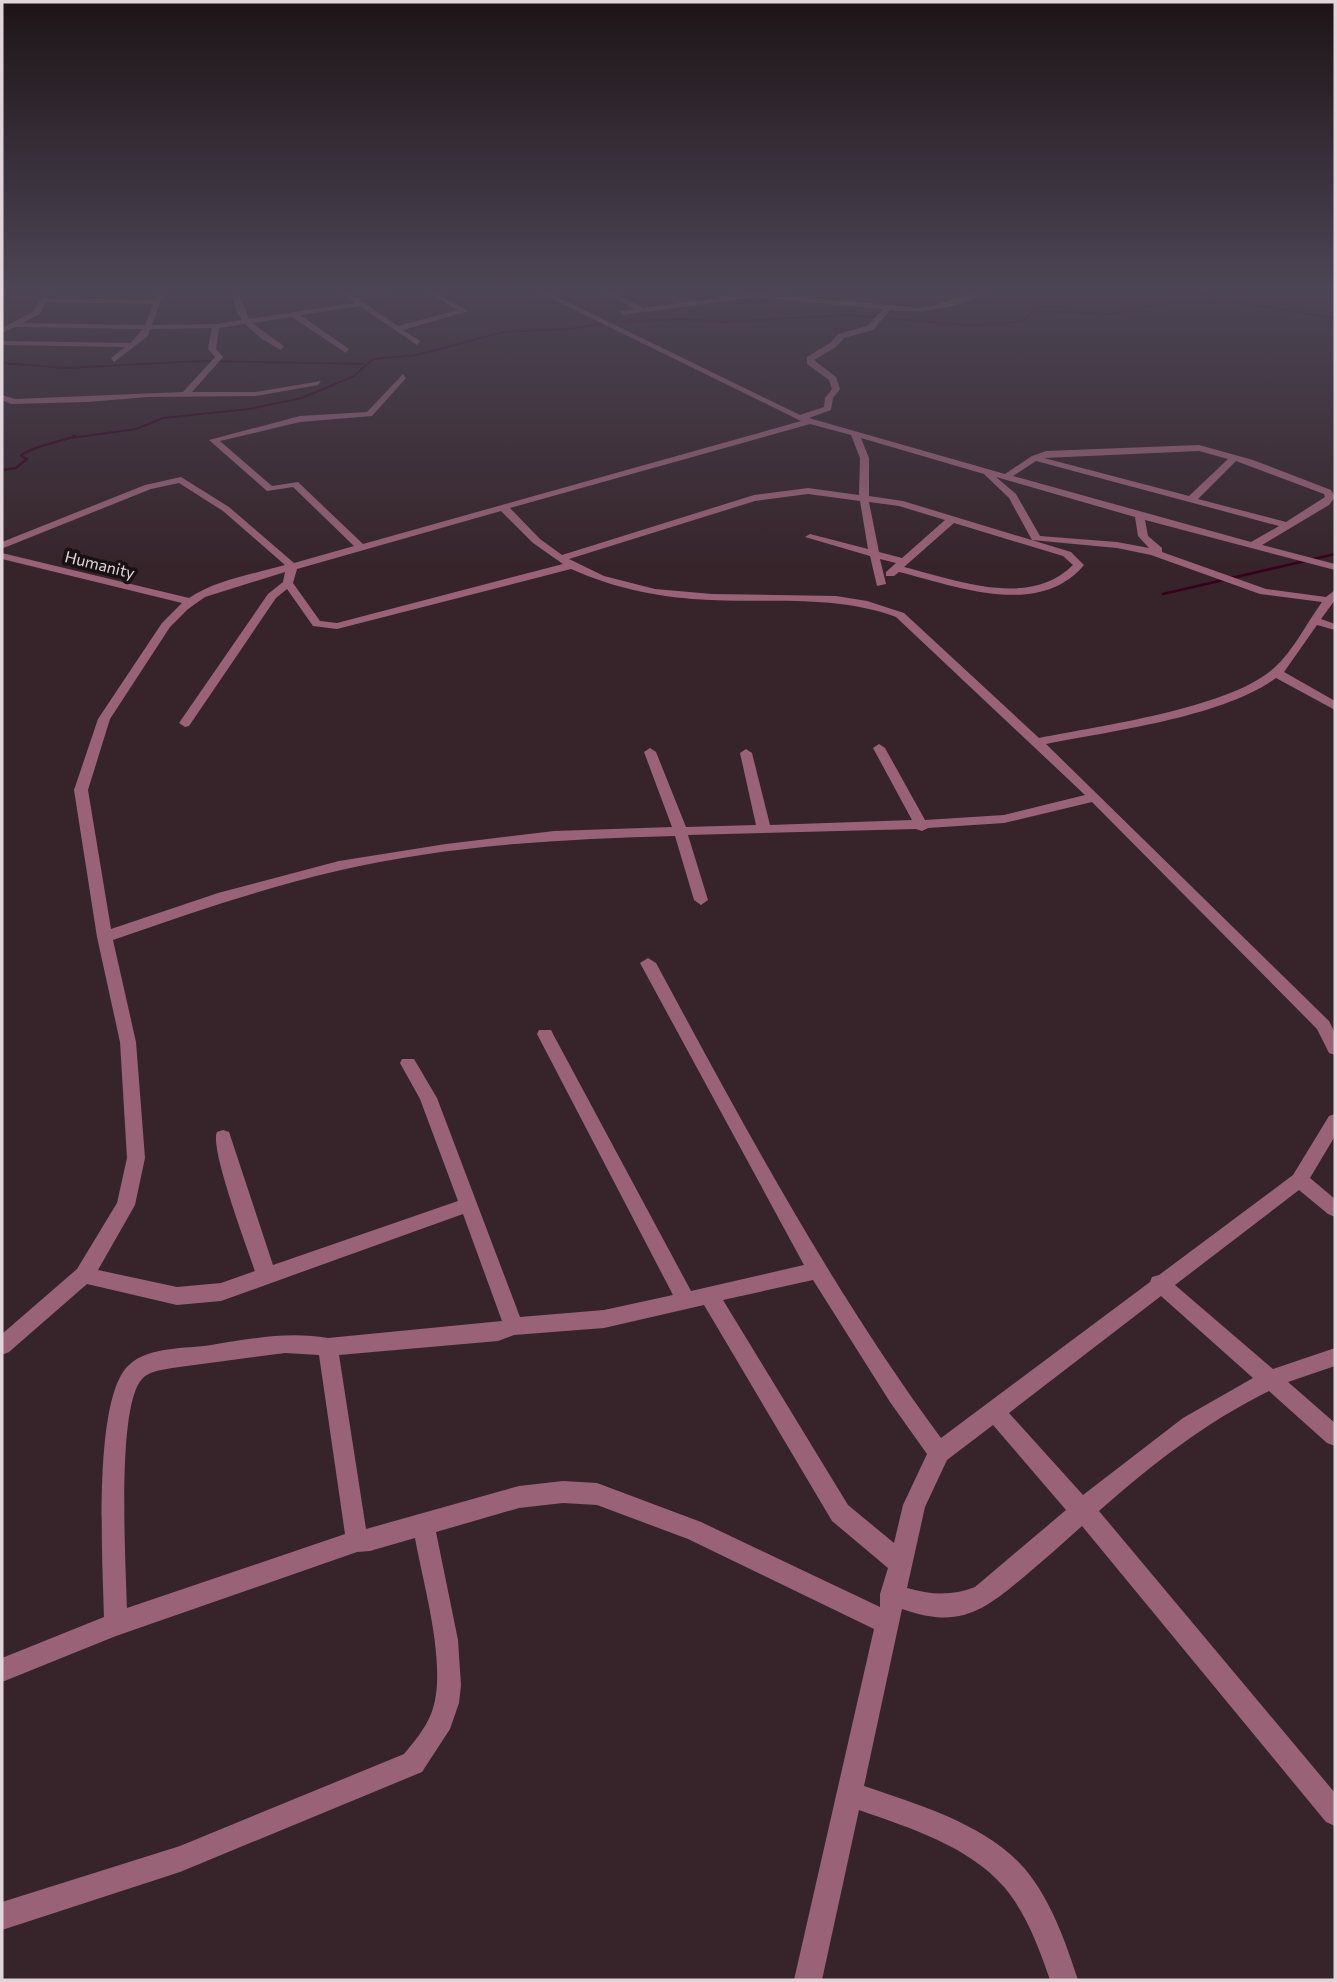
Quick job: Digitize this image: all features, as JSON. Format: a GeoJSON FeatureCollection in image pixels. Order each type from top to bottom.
{"type":"FeatureCollection","features":[{"type":"Feature","properties":{"kind":"street"},"geometry":{"type":"LineString","coordinates":[[184,396],[197,383]]}},
{"type":"Feature","properties":{"kind":"street"},"geometry":{"type":"LineString","coordinates":[[2,397],[13,402],[257,394],[315,383]]}},
{"type":"Feature","properties":{"kind":"street"},"geometry":{"type":"LineString","coordinates":[[361,547],[295,484],[270,489],[213,440],[300,419],[369,414],[396,383]]}},
{"type":"Feature","properties":{"kind":"street"},"geometry":{"type":"LineString","coordinates":[[724,383],[805,420],[1251,547],[1335,568]]}},
{"type":"Feature","properties":{"kind":"street"},"geometry":{"type":"LineString","coordinates":[[2,1346],[84,1275],[126,1205],[136,1158],[128,1042],[104,937],[81,790],[104,719],[166,625],[201,595],[292,566],[805,420],[828,408],[836,388],[834,383]]}},
{"type":"Feature","properties":{"kind":"street"},"geometry":{"type":"LineString","coordinates":[[855,435],[862,444],[867,468],[863,496],[881,584]]}},
{"type":"Feature","properties":{"kind":"street"},"geometry":{"type":"LineString","coordinates":[[1006,477],[1034,458],[1074,451],[1182,448],[1214,450],[1328,492],[1330,497],[1326,503],[1251,547]]}},
{"type":"Feature","properties":{"kind":"street"},"geometry":{"type":"LineString","coordinates":[[1192,499],[1235,457]]}},
{"type":"Feature","properties":{"kind":"street"},"geometry":{"type":"LineString","coordinates":[[1034,458],[1286,525]]}},
{"type":"Feature","properties":{"kind":"street"},"geometry":{"type":"LineString","coordinates":[[985,472],[1013,496],[1036,538]]}},
{"type":"Feature","properties":{"kind":"street"},"geometry":{"type":"LineString","coordinates":[[2,545],[148,487],[181,480],[226,509],[292,566]]}},
{"type":"Feature","properties":{"kind":"street"},"geometry":{"type":"LineString","coordinates":[[288,583],[317,624],[337,626],[568,562],[784,492],[863,496],[953,518],[1067,554],[1079,565],[1075,572],[1048,587],[1021,593],[899,564],[875,554],[810,537]]}},
{"type":"Feature","properties":{"kind":"street"},"geometry":{"type":"LineString","coordinates":[[503,507],[549,551],[619,584],[656,594],[708,598],[827,598],[867,602],[909,622],[1095,797],[1324,1025],[1335,1049]]}},
{"type":"Feature","properties":{"kind":"street"},"geometry":{"type":"LineString","coordinates":[[1140,516],[1139,531],[1144,540],[1162,554]]}},
{"type":"Feature","properties":{"kind":"street"},"geometry":{"type":"LineString","coordinates":[[867,602],[899,564],[953,518]]}},
{"type":"Feature","properties":{"kind":"street"},"geometry":{"type":"LineString","coordinates":[[1022,540],[1036,538],[1117,545],[1162,554],[1264,593],[1332,596]]}},
{"type":"Feature","properties":{"kind":"street","name":"Humanity"},"geometry":{"type":"LineString","coordinates":[[2,556],[191,602]]}},
{"type":"Feature","properties":{"kind":"street"},"geometry":{"type":"LineString","coordinates":[[185,723],[272,596],[288,583],[292,566]]}},
{"type":"Feature","properties":{"kind":"street"},"geometry":{"type":"LineString","coordinates":[[1037,742],[1201,706],[1240,693],[1277,673],[1332,596]]}},
{"type":"Feature","properties":{"kind":"street"},"geometry":{"type":"LineString","coordinates":[[1315,621],[1335,627]]}},
{"type":"Feature","properties":{"kind":"street"},"geometry":{"type":"LineString","coordinates":[[1277,673],[1335,706]]}},
{"type":"Feature","properties":{"kind":"street"},"geometry":{"type":"LineString","coordinates":[[879,748],[922,827]]}},
{"type":"Feature","properties":{"kind":"street"},"geometry":{"type":"LineString","coordinates":[[650,752],[680,830],[701,900]]}},
{"type":"Feature","properties":{"kind":"street"},"geometry":{"type":"LineString","coordinates":[[746,753],[764,829]]}},
{"type":"Feature","properties":{"kind":"street"},"geometry":{"type":"LineString","coordinates":[[104,937],[223,896],[339,866],[554,835],[680,830],[922,827],[1004,819],[1095,797]]}},
{"type":"Feature","properties":{"kind":"street"},"geometry":{"type":"LineString","coordinates":[[648,963],[815,1271],[892,1391],[939,1453]]}},
{"type":"Feature","properties":{"kind":"street"},"geometry":{"type":"LineString","coordinates":[[545,1034],[686,1300]]}},
{"type":"Feature","properties":{"kind":"street"},"geometry":{"type":"LineString","coordinates":[[408,1063],[428,1098],[514,1326]]}},
{"type":"Feature","properties":{"kind":"street"},"geometry":{"type":"LineString","coordinates":[[808,1980],[914,1505],[939,1453],[1159,1283],[1299,1180],[1335,1121]]}},
{"type":"Feature","properties":{"kind":"street"},"geometry":{"type":"LineString","coordinates":[[223,1138],[229,1164],[267,1277]]}},
{"type":"Feature","properties":{"kind":"street"},"geometry":{"type":"LineString","coordinates":[[1299,1180],[1335,1209]]}},
{"type":"Feature","properties":{"kind":"street"},"geometry":{"type":"LineString","coordinates":[[84,1275],[177,1296],[221,1292],[470,1204]]}},
{"type":"Feature","properties":{"kind":"street"},"geometry":{"type":"LineString","coordinates":[[116,1624],[115,1459],[126,1382],[136,1371],[154,1363],[234,1350],[313,1343],[328,1347],[498,1332],[514,1326],[604,1319],[815,1271]]}},
{"type":"Feature","properties":{"kind":"street"},"geometry":{"type":"LineString","coordinates":[[1159,1283],[1335,1436]]}},
{"type":"Feature","properties":{"kind":"street"},"geometry":{"type":"LineString","coordinates":[[709,1295],[841,1513],[900,1563]]}},
{"type":"Feature","properties":{"kind":"street"},"geometry":{"type":"LineString","coordinates":[[328,1347],[357,1541]]}},
{"type":"Feature","properties":{"kind":"street"},"geometry":{"type":"LineString","coordinates":[[892,1594],[931,1608],[955,1607],[983,1596],[1144,1457],[1231,1398],[1271,1378],[1335,1357]]}},
{"type":"Feature","properties":{"kind":"street"},"geometry":{"type":"LineString","coordinates":[[994,1411],[1083,1511],[1335,1812]]}},
{"type":"Feature","properties":{"kind":"street"},"geometry":{"type":"LineString","coordinates":[[2,1670],[116,1624],[357,1541],[370,1540],[519,1497],[563,1492],[597,1494],[693,1530],[886,1622]]}},
{"type":"Feature","properties":{"kind":"street"},"geometry":{"type":"LineString","coordinates":[[2,1916],[180,1859],[413,1763],[435,1735],[447,1704],[451,1675],[423,1524]]}},
{"type":"Feature","properties":{"kind":"street"},"geometry":{"type":"LineString","coordinates":[[848,1793],[927,1822],[981,1851],[1014,1876],[1041,1918],[1065,1980]]}},
{"type":"Feature","properties":{"kind":"waterway"},"geometry":{"type":"LineString","coordinates":[[71,438],[136,429],[163,418],[249,409],[302,398],[336,383]]}},
{"type":"Feature","properties":{"kind":"waterway"},"geometry":{"type":"LineString","coordinates":[[2,470],[16,468],[27,459],[21,456],[30,450],[75,436]]}},
{"type":"Feature","properties":{"kind":"waterway"},"geometry":{"type":"LineString","coordinates":[[1163,594],[1335,554]]}}]}
